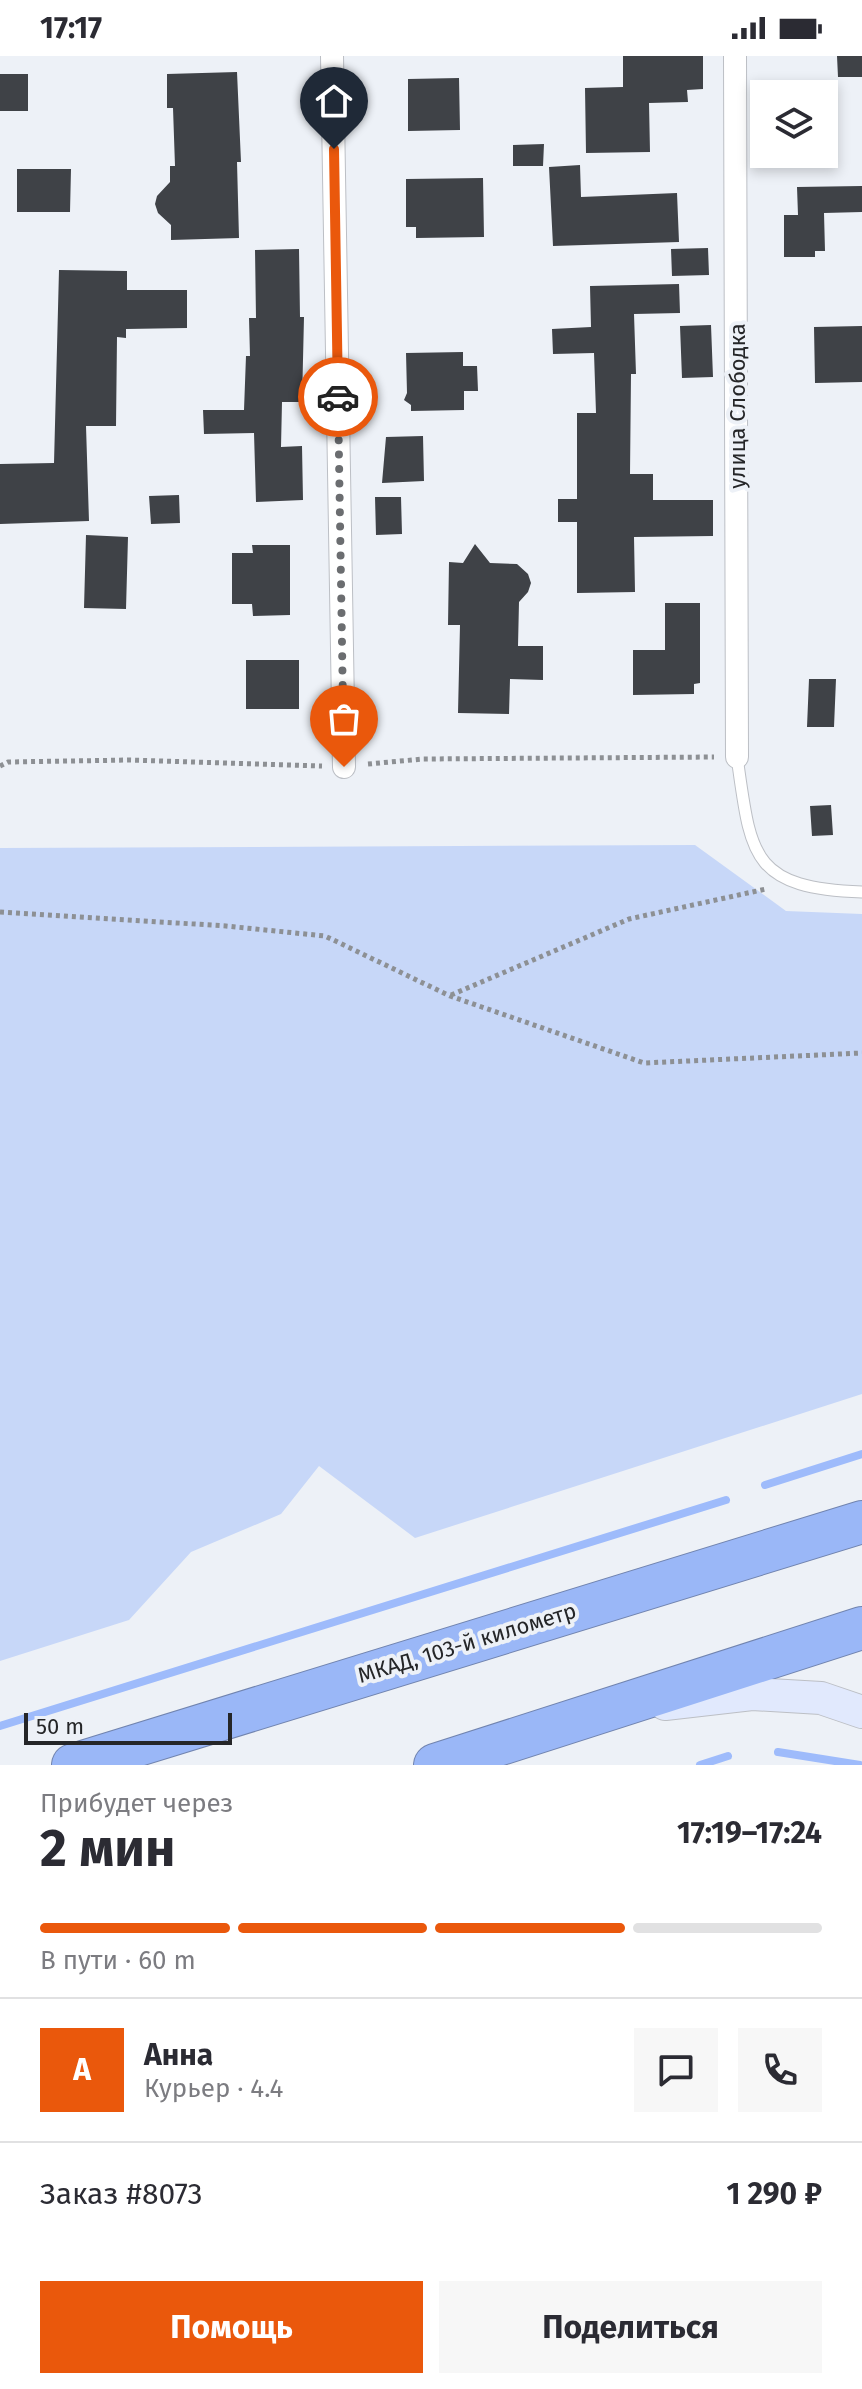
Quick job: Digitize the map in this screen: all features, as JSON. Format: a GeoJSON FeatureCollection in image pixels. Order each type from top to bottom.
{"type":"FeatureCollection","features":[{"type":"Feature","properties":{"kind":"highway","name":"МКАД, 103-й километр"},"geometry":{"type":"LineString","coordinates":[[73,1765],[862,1522]]}},
{"type":"Feature","properties":{"kind":"highway"},"geometry":{"type":"LineString","coordinates":[[448,1761],[862,1628]]}},
{"type":"Feature","properties":{"kind":"main road"},"geometry":{"type":"LineString","coordinates":[[448,1761],[659,1705],[752,1694],[821,1698],[862,1712]]}},
{"type":"Feature","properties":{"kind":"street"},"geometry":{"type":"LineString","coordinates":[[332,56],[344,767]]}},
{"type":"Feature","properties":{"kind":"street","name":"улица Слободка"},"geometry":{"type":"LineString","coordinates":[[735,56],[737,757]]}},
{"type":"Feature","properties":{"kind":"lane"},"geometry":{"type":"LineString","coordinates":[[737,757],[747,825],[759,858],[775,875],[794,883],[832,891],[862,892]]}},
{"type":"Feature","properties":{"kind":"path"},"geometry":{"type":"LineString","coordinates":[[450,996],[629,919],[794,883]]}},
{"type":"Feature","properties":{"kind":"path"},"geometry":{"type":"LineString","coordinates":[[0,912],[226,926],[325,936],[450,996],[644,1063],[862,1053]]}},
{"type":"Feature","properties":{"kind":"shaded area"},"geometry":{"type":"Polygon","coordinates":[[[695,845],[786,911],[862,914],[862,1394],[415,1538],[319,1466],[281,1514],[191,1552],[129,1620],[0,1661],[0,848],[695,845]]]}},
{"type":"Feature","properties":{"kind":"building"},"geometry":{"type":"Polygon","coordinates":[[[623,56],[703,56],[703,89],[687,90],[688,102],[649,103],[650,152],[586,153],[585,88],[623,87],[623,56]]]}},
{"type":"Feature","properties":{"kind":"building"},"geometry":{"type":"Polygon","coordinates":[[[837,56],[862,56],[862,77],[838,77],[837,56]]]}},
{"type":"Feature","properties":{"kind":"building"},"geometry":{"type":"Polygon","coordinates":[[[237,72],[241,162],[237,162],[239,238],[171,240],[171,225],[158,213],[155,204],[157,196],[170,182],[170,166],[175,166],[173,108],[167,108],[167,74],[237,72]]]}},
{"type":"Feature","properties":{"kind":"building"},"geometry":{"type":"Polygon","coordinates":[[[0,74],[28,74],[28,111],[0,111],[0,74]]]}},
{"type":"Feature","properties":{"kind":"building"},"geometry":{"type":"Polygon","coordinates":[[[459,78],[460,130],[408,131],[408,79],[459,78]]]}},
{"type":"Feature","properties":{"kind":"building"},"geometry":{"type":"Polygon","coordinates":[[[544,144],[543,166],[513,166],[513,145],[544,144]]]}},
{"type":"Feature","properties":{"kind":"building"},"geometry":{"type":"Polygon","coordinates":[[[580,165],[581,197],[677,193],[679,242],[553,246],[549,167],[580,165]]]}},
{"type":"Feature","properties":{"kind":"building"},"geometry":{"type":"Polygon","coordinates":[[[17,169],[71,169],[70,212],[17,212],[17,169]]]}},
{"type":"Feature","properties":{"kind":"building"},"geometry":{"type":"Polygon","coordinates":[[[483,178],[484,237],[416,238],[416,227],[406,227],[406,179],[483,178]]]}},
{"type":"Feature","properties":{"kind":"building"},"geometry":{"type":"Polygon","coordinates":[[[862,186],[862,212],[824,213],[825,251],[815,251],[815,257],[784,257],[784,215],[798,215],[797,187],[862,186]]]}},
{"type":"Feature","properties":{"kind":"building"},"geometry":{"type":"Polygon","coordinates":[[[708,248],[709,275],[672,276],[671,249],[708,248]]]}},
{"type":"Feature","properties":{"kind":"building"},"geometry":{"type":"Polygon","coordinates":[[[299,249],[300,317],[304,317],[302,402],[282,402],[281,447],[302,446],[303,500],[256,502],[254,433],[204,434],[203,410],[244,410],[246,356],[250,356],[249,318],[256,318],[255,250],[299,249]]]}},
{"type":"Feature","properties":{"kind":"building"},"geometry":{"type":"Polygon","coordinates":[[[59,270],[127,271],[127,290],[187,290],[187,328],[126,329],[126,338],[117,337],[116,426],[86,426],[89,521],[0,524],[0,464],[54,463],[59,270]]]}},
{"type":"Feature","properties":{"kind":"building"},"geometry":{"type":"Polygon","coordinates":[[[679,284],[680,313],[634,314],[636,374],[631,374],[630,474],[653,474],[653,500],[713,500],[713,536],[634,537],[635,592],[577,593],[577,522],[558,522],[558,499],[577,499],[577,413],[596,413],[594,353],[553,354],[552,329],[591,327],[590,286],[679,284]]]}},
{"type":"Feature","properties":{"kind":"building"},"geometry":{"type":"Polygon","coordinates":[[[711,325],[713,377],[682,378],[680,326],[711,325]]]}},
{"type":"Feature","properties":{"kind":"building"},"geometry":{"type":"Polygon","coordinates":[[[862,326],[862,382],[815,383],[814,327],[862,326]]]}},
{"type":"Feature","properties":{"kind":"building"},"geometry":{"type":"Polygon","coordinates":[[[463,352],[463,366],[477,366],[478,391],[464,391],[464,410],[411,411],[411,405],[404,400],[407,393],[406,353],[463,352]]]}},
{"type":"Feature","properties":{"kind":"building"},"geometry":{"type":"Polygon","coordinates":[[[423,436],[424,481],[382,483],[386,437],[423,436]]]}},
{"type":"Feature","properties":{"kind":"building"},"geometry":{"type":"Polygon","coordinates":[[[179,495],[180,523],[151,524],[149,496],[179,495]]]}},
{"type":"Feature","properties":{"kind":"building"},"geometry":{"type":"Polygon","coordinates":[[[375,497],[401,497],[402,534],[376,535],[375,497]]]}},
{"type":"Feature","properties":{"kind":"building"},"geometry":{"type":"Polygon","coordinates":[[[86,535],[128,537],[126,609],[84,608],[86,535]]]}},
{"type":"Feature","properties":{"kind":"building"},"geometry":{"type":"Polygon","coordinates":[[[475,544],[490,563],[517,564],[528,574],[531,583],[519,602],[518,646],[543,646],[543,680],[510,679],[509,714],[458,713],[460,625],[448,625],[449,562],[463,563],[475,544]]]}},
{"type":"Feature","properties":{"kind":"building"},"geometry":{"type":"Polygon","coordinates":[[[252,545],[290,545],[290,615],[253,616],[252,604],[232,604],[232,553],[253,553],[252,545]]]}},
{"type":"Feature","properties":{"kind":"building"},"geometry":{"type":"Polygon","coordinates":[[[665,603],[700,603],[700,683],[694,684],[694,694],[633,695],[633,650],[665,650],[665,603]]]}},
{"type":"Feature","properties":{"kind":"building"},"geometry":{"type":"Polygon","coordinates":[[[246,660],[299,660],[299,709],[246,709],[246,660]]]}},
{"type":"Feature","properties":{"kind":"building"},"geometry":{"type":"Polygon","coordinates":[[[809,679],[836,679],[834,727],[807,727],[809,679]]]}},
{"type":"Feature","properties":{"kind":"building"},"geometry":{"type":"Polygon","coordinates":[[[831,805],[833,835],[812,836],[810,806],[831,805]]]}},
{"type":"Feature","properties":{"kind":"waterway"},"geometry":{"type":"LineString","coordinates":[[765,1485],[862,1454]]}},
{"type":"Feature","properties":{"kind":"waterway"},"geometry":{"type":"LineString","coordinates":[[0,1726],[726,1500]]}},
{"type":"Feature","properties":{"kind":"waterway"},"geometry":{"type":"LineString","coordinates":[[778,1752],[860,1765]]}},
{"type":"Feature","properties":{"kind":"waterway"},"geometry":{"type":"LineString","coordinates":[[700,1765],[728,1756]]}},
{"type":"Feature","properties":{"kind":"way so far"},"geometry":{"type":"LineString","coordinates":[[338,397],[344,767]]}},
{"type":"Feature","properties":{"kind":"route"},"geometry":{"type":"LineString","coordinates":[[334,149],[338,397]]}}]}
